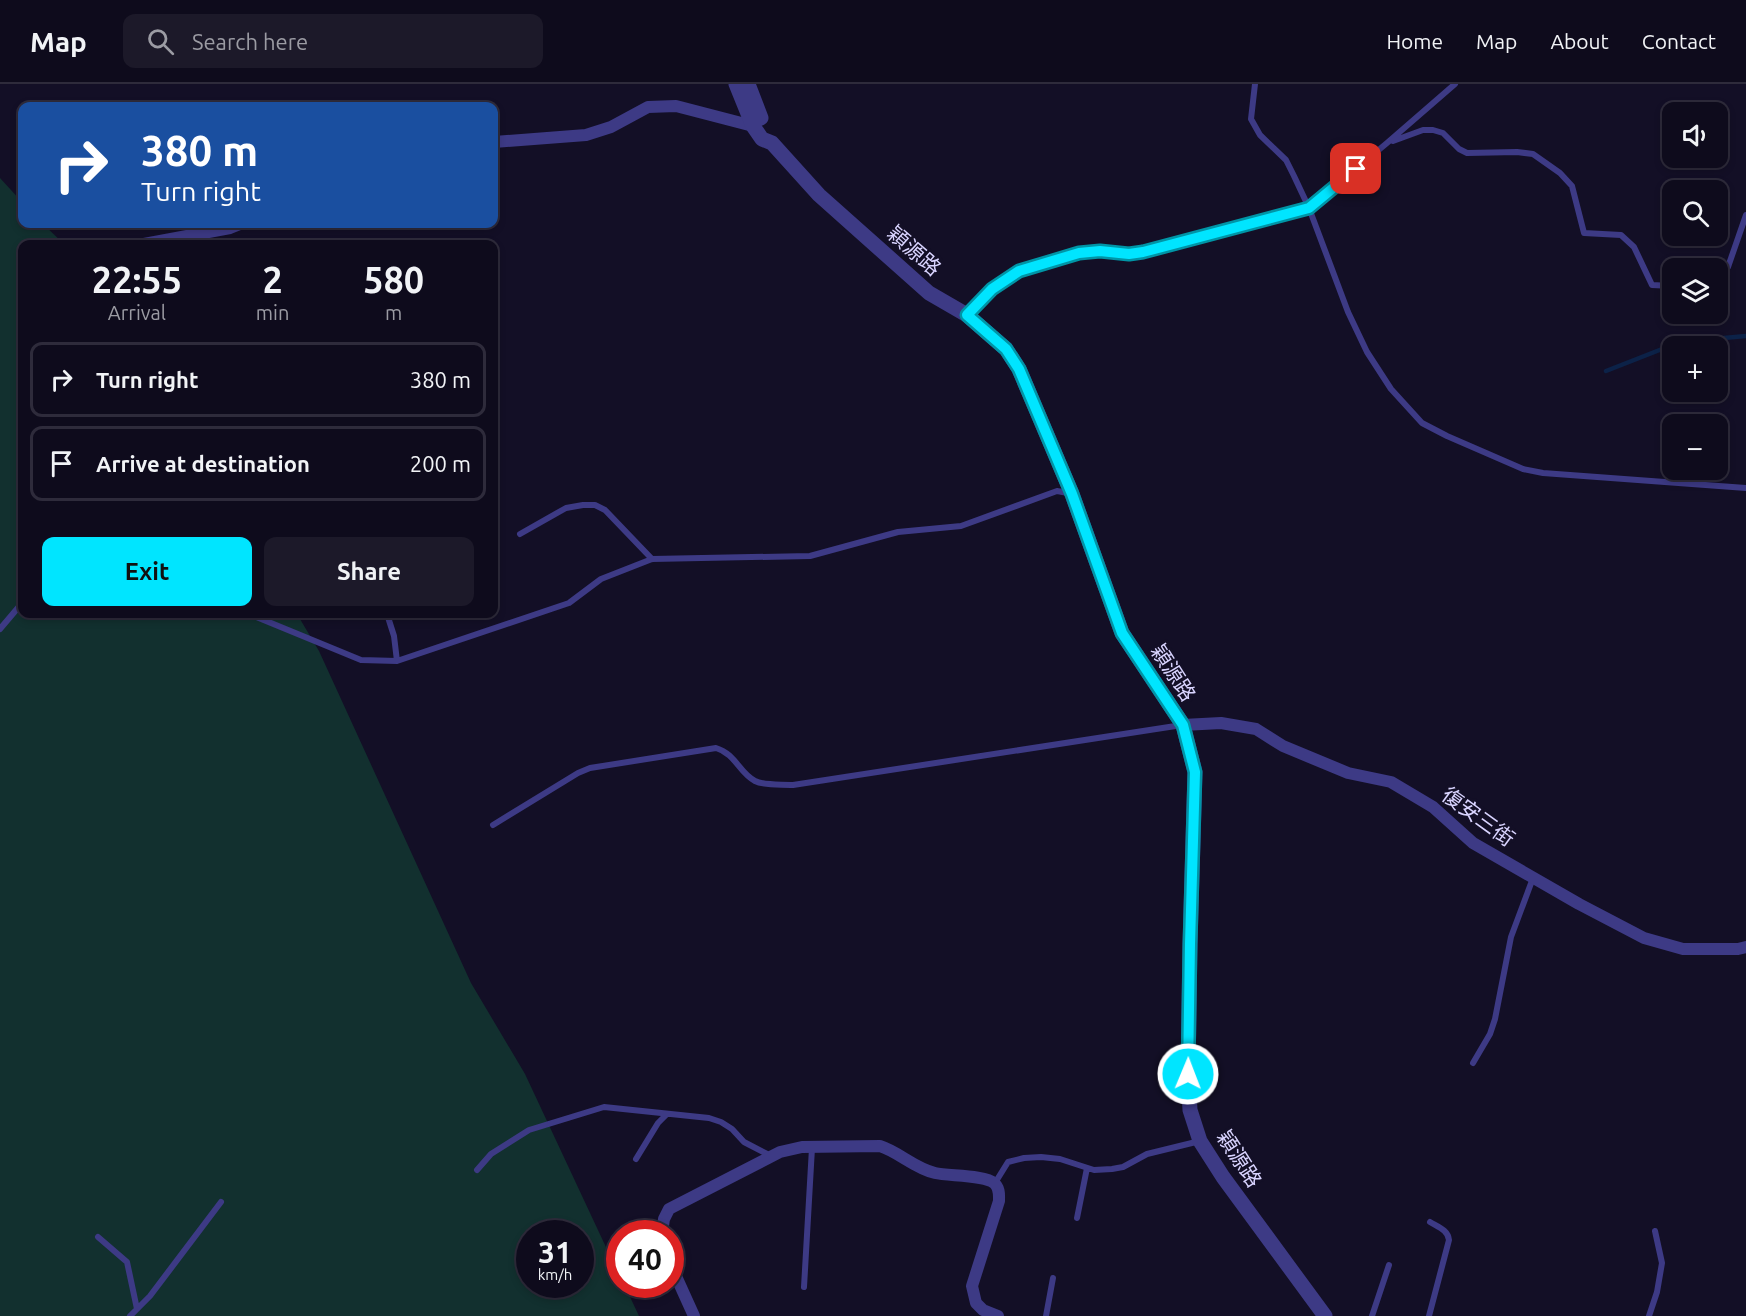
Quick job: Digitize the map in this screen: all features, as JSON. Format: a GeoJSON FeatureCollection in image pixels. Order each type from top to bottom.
{"type":"FeatureCollection","features":[{"type":"Feature","properties":{"kind":"street"},"geometry":{"type":"LineString","coordinates":[[736,84],[753,126],[762,139],[772,142],[748,84]]}},
{"type":"Feature","properties":{"kind":"street"},"geometry":{"type":"LineString","coordinates":[[498,142],[586,135],[611,127],[648,107],[676,106],[753,126]]}},
{"type":"Feature","properties":{"kind":"street","name":"穎源路"},"geometry":{"type":"LineString","coordinates":[[772,142],[819,195],[929,293],[967,315],[1006,349],[1019,369],[1072,494],[1122,633],[1183,725],[1195,772],[1188,1074],[1190,1110],[1200,1141],[1223,1177],[1325,1316]]}},
{"type":"Feature","properties":{"kind":"street"},"geometry":{"type":"LineString","coordinates":[[197,239],[230,228]]}},
{"type":"Feature","properties":{"kind":"street","name":"復安三街"},"geometry":{"type":"LineString","coordinates":[[1183,725],[1221,723],[1256,729],[1283,746],[1348,773],[1391,782],[1434,807],[1473,843],[1579,904],[1644,938],[1683,949],[1746,947]]}},
{"type":"Feature","properties":{"kind":"street"},"geometry":{"type":"LineString","coordinates":[[664,1220],[669,1209],[772,1156],[793,1148],[880,1146],[891,1149],[916,1165],[933,1172],[986,1180],[994,1183],[999,1190],[999,1201],[972,1286],[976,1303],[983,1310],[998,1316]]}},
{"type":"Feature","properties":{"kind":"street"},"geometry":{"type":"LineString","coordinates":[[684,1294],[694,1316]]}},
{"type":"Feature","properties":{"kind":"lane"},"geometry":{"type":"LineString","coordinates":[[1255,84],[1251,119],[1260,135],[1286,160],[1309,208],[1348,312],[1367,351],[1391,389],[1422,423],[1522,469],[1543,473],[1746,488]]}},
{"type":"Feature","properties":{"kind":"lane"},"geometry":{"type":"LineString","coordinates":[[967,315],[992,289],[1019,271],[1079,253],[1143,252],[1309,208],[1455,84]]}},
{"type":"Feature","properties":{"kind":"lane"},"geometry":{"type":"LineString","coordinates":[[1387,143],[1423,130],[1433,130],[1443,133],[1459,149],[1467,153],[1533,154],[1560,173],[1572,186],[1584,233],[1621,235],[1634,247],[1652,285],[1662,286]]}},
{"type":"Feature","properties":{"kind":"lane"},"geometry":{"type":"LineString","coordinates":[[1728,267],[1746,215]]}},
{"type":"Feature","properties":{"kind":"lane"},"geometry":{"type":"LineString","coordinates":[[259,618],[361,660],[397,660],[568,603],[600,579],[652,560],[810,556],[898,532],[961,526],[1057,490],[1072,494]]}},
{"type":"Feature","properties":{"kind":"lane"},"geometry":{"type":"LineString","coordinates":[[520,534],[566,508],[595,505],[605,510],[652,560]]}},
{"type":"Feature","properties":{"kind":"lane"},"geometry":{"type":"LineString","coordinates":[[0,629],[18,608]]}},
{"type":"Feature","properties":{"kind":"lane"},"geometry":{"type":"LineString","coordinates":[[388,618],[394,636],[397,660]]}},
{"type":"Feature","properties":{"kind":"lane"},"geometry":{"type":"LineString","coordinates":[[493,825],[590,768],[716,748],[725,751],[758,783],[793,785],[1183,725]]}},
{"type":"Feature","properties":{"kind":"lane"},"geometry":{"type":"LineString","coordinates":[[1473,1063],[1490,1034],[1511,937],[1533,878]]}},
{"type":"Feature","properties":{"kind":"lane"},"geometry":{"type":"LineString","coordinates":[[477,1170],[491,1154],[529,1130],[604,1107],[709,1118],[721,1122],[732,1129],[744,1142],[772,1156]]}},
{"type":"Feature","properties":{"kind":"lane"},"geometry":{"type":"LineString","coordinates":[[636,1159],[658,1123],[667,1114]]}},
{"type":"Feature","properties":{"kind":"lane"},"geometry":{"type":"LineString","coordinates":[[994,1183],[1008,1162],[1024,1158],[1060,1159],[1094,1170],[1123,1167],[1147,1154],[1200,1141]]}},
{"type":"Feature","properties":{"kind":"lane"},"geometry":{"type":"LineString","coordinates":[[804,1287],[812,1148]]}},
{"type":"Feature","properties":{"kind":"lane"},"geometry":{"type":"LineString","coordinates":[[1077,1218],[1086,1168]]}},
{"type":"Feature","properties":{"kind":"lane"},"geometry":{"type":"LineString","coordinates":[[130,1316],[150,1296],[221,1202]]}},
{"type":"Feature","properties":{"kind":"lane"},"geometry":{"type":"LineString","coordinates":[[1429,1316],[1449,1240],[1449,1235],[1445,1231],[1430,1222]]}},
{"type":"Feature","properties":{"kind":"lane"},"geometry":{"type":"LineString","coordinates":[[1649,1316],[1657,1292],[1662,1263],[1655,1231]]}},
{"type":"Feature","properties":{"kind":"lane"},"geometry":{"type":"LineString","coordinates":[[98,1238],[127,1262],[137,1309]]}},
{"type":"Feature","properties":{"kind":"lane"},"geometry":{"type":"LineString","coordinates":[[1372,1316],[1389,1265]]}},
{"type":"Feature","properties":{"kind":"lane"},"geometry":{"type":"LineString","coordinates":[[1046,1316],[1053,1278]]}},
{"type":"Feature","properties":{"kind":"green space"},"geometry":{"type":"Polygon","coordinates":[[[0,178],[18,198],[18,228],[47,228],[60,240],[18,240],[18,618],[299,618],[319,651],[471,983],[525,1074],[593,1220],[516,1220],[516,1298],[594,1298],[594,1222],[606,1247],[606,1298],[631,1298],[639,1316],[0,1316],[0,178]]]}},
{"type":"Feature","properties":{"kind":"waterway"},"geometry":{"type":"LineString","coordinates":[[1606,371],[1680,342],[1746,336]]}},
{"type":"Feature","properties":{"kind":"route"},"geometry":{"type":"LineString","coordinates":[[1188,1074],[1195,772],[1183,725],[1122,633],[1072,494],[1019,369],[1006,349],[967,315],[992,289],[1019,271],[1079,253],[1143,252],[1309,208],[1356,169]]}}]}
